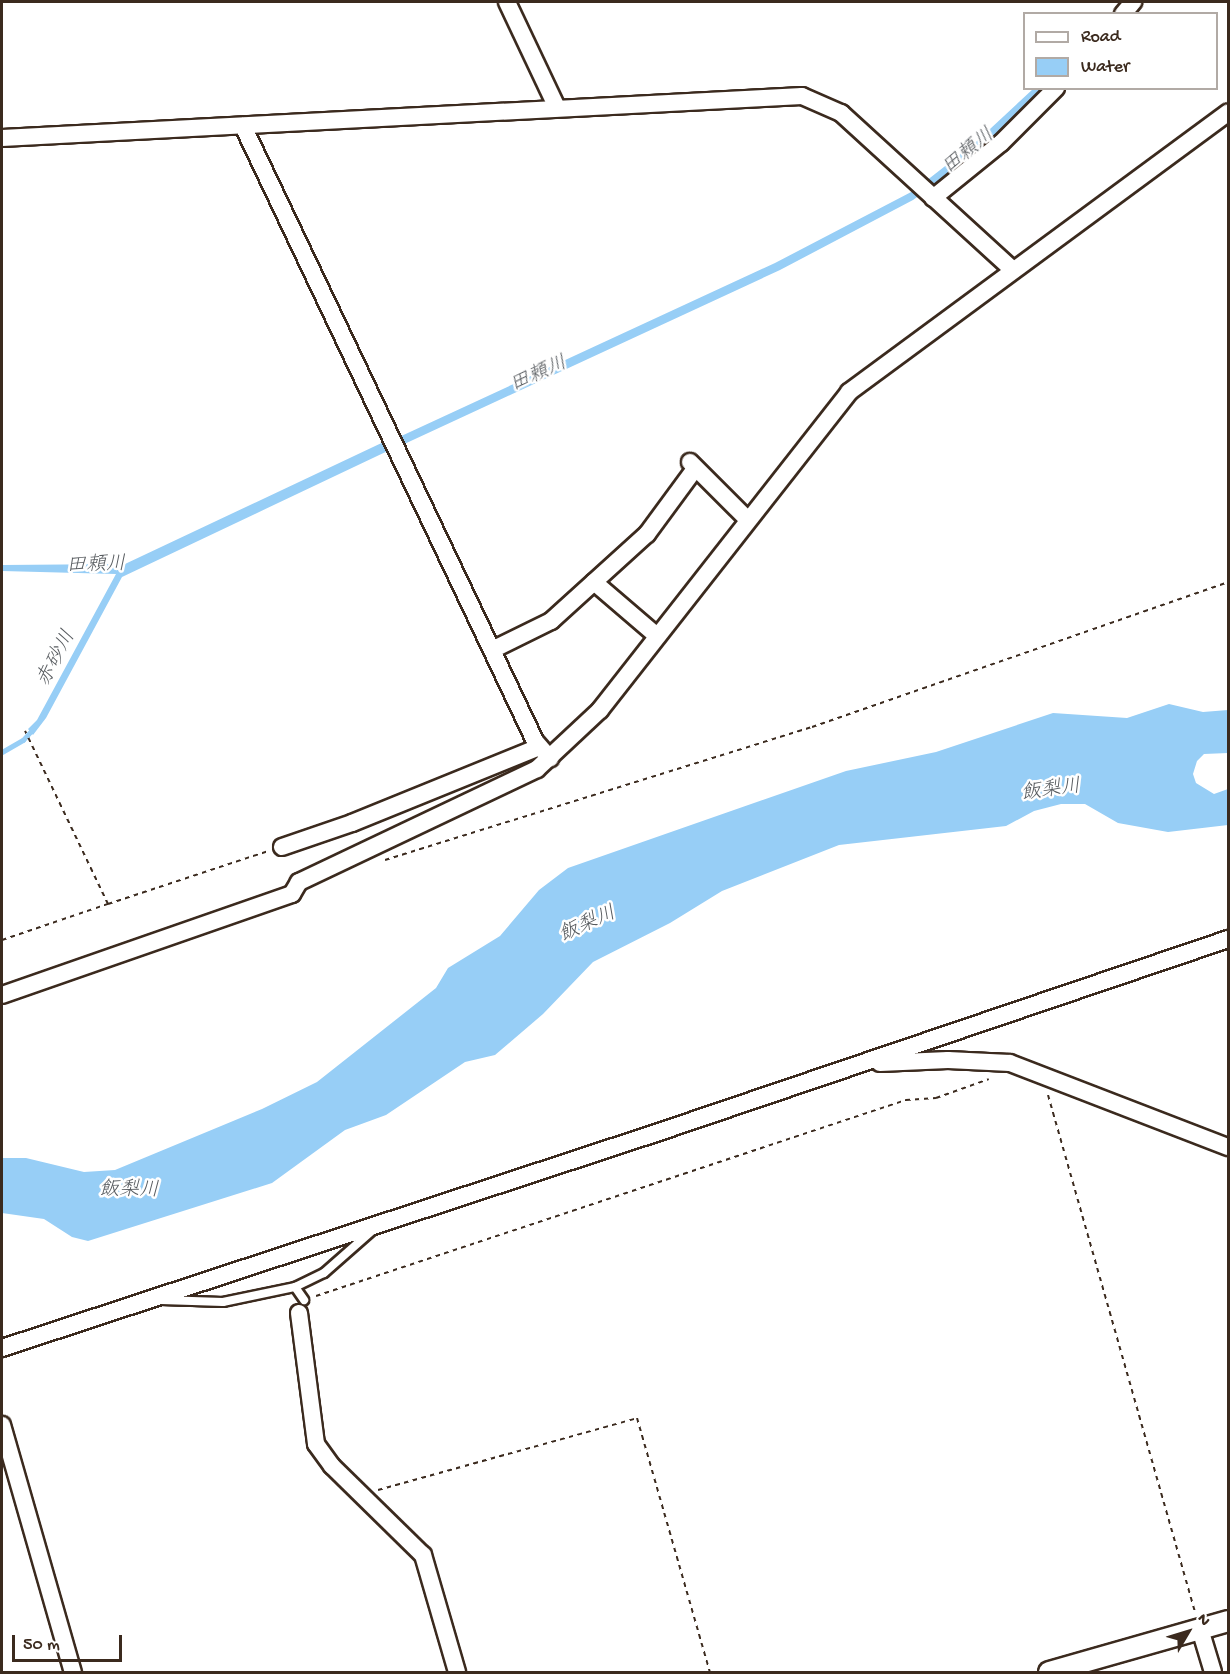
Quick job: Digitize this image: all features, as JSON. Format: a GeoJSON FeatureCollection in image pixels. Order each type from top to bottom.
{"type":"FeatureCollection","features":[{"type":"Feature","properties":{"kind":"street"},"geometry":{"type":"LineString","coordinates":[[507,2],[557,108]]}},
{"type":"Feature","properties":{"kind":"street"},"geometry":{"type":"LineString","coordinates":[[931,195],[1001,143],[1054,90]]}},
{"type":"Feature","properties":{"kind":"street"},"geometry":{"type":"LineString","coordinates":[[2,138],[802,96],[841,113],[1012,269]]}},
{"type":"Feature","properties":{"kind":"street"},"geometry":{"type":"LineString","coordinates":[[2,995],[292,894],[299,882],[508,785],[544,752],[600,710],[849,392],[1012,269],[1228,113]]}},
{"type":"Feature","properties":{"kind":"street"},"geometry":{"type":"LineString","coordinates":[[243,126],[492,650],[544,752]]}},
{"type":"Feature","properties":{"kind":"street"},"geometry":{"type":"LineString","coordinates":[[492,650],[552,621],[653,528],[692,465],[748,520]]}},
{"type":"Feature","properties":{"kind":"street"},"geometry":{"type":"LineString","coordinates":[[594,582],[657,636]]}},
{"type":"Feature","properties":{"kind":"street"},"geometry":{"type":"LineString","coordinates":[[282,847],[544,752]]}},
{"type":"Feature","properties":{"kind":"street"},"geometry":{"type":"LineString","coordinates":[[2,1348],[1228,939]]}},
{"type":"Feature","properties":{"kind":"street"},"geometry":{"type":"LineString","coordinates":[[855,1065],[948,1059],[1011,1063],[1228,1147]]}},
{"type":"Feature","properties":{"kind":"street"},"geometry":{"type":"LineString","coordinates":[[300,1298],[316,1444],[361,1494],[423,1555],[457,1672]]}},
{"type":"Feature","properties":{"kind":"street"},"geometry":{"type":"LineString","coordinates":[[2,1425],[73,1672]]}},
{"type":"Feature","properties":{"kind":"street"},"geometry":{"type":"LineString","coordinates":[[1049,1672],[1228,1621]]}},
{"type":"Feature","properties":{"kind":"street"},"geometry":{"type":"LineString","coordinates":[[1200,1629],[1213,1672]]}},
{"type":"Feature","properties":{"kind":"lane"},"geometry":{"type":"LineString","coordinates":[[149,1299],[223,1302],[300,1298],[324,1273],[379,1224]]}},
{"type":"Feature","properties":{"kind":"path"},"geometry":{"type":"LineString","coordinates":[[374,863],[812,727],[1228,582]]}},
{"type":"Feature","properties":{"kind":"path"},"geometry":{"type":"LineString","coordinates":[[25,731],[30,737],[108,903]]}},
{"type":"Feature","properties":{"kind":"path"},"geometry":{"type":"LineString","coordinates":[[2,940],[282,847]]}},
{"type":"Feature","properties":{"kind":"path"},"geometry":{"type":"LineString","coordinates":[[1047,1076],[1045,1084],[1200,1629]]}},
{"type":"Feature","properties":{"kind":"path"},"geometry":{"type":"LineString","coordinates":[[300,1298],[906,1100],[936,1098],[990,1078]]}},
{"type":"Feature","properties":{"kind":"path"},"geometry":{"type":"LineString","coordinates":[[361,1494],[637,1418],[710,1672]]}},
{"type":"Feature","properties":{"kind":"water","name":"田頼川"},"geometry":{"type":"Polygon","coordinates":[[[1032,90],[1045,90],[1002,132],[934,188],[926,181],[976,142],[1032,90]]]}},
{"type":"Feature","properties":{"kind":"water","name":"田頼川"},"geometry":{"type":"Polygon","coordinates":[[[915,190],[920,195],[913,200],[780,270],[400,446],[397,438],[775,263],[915,190]]]}},
{"type":"Feature","properties":{"kind":"water","name":"田頼川"},"geometry":{"type":"Polygon","coordinates":[[[390,439],[394,448],[122,577],[46,718],[33,735],[28,729],[37,720],[116,574],[2,571],[2,565],[125,564],[390,439]]]}},
{"type":"Feature","properties":{"kind":"water","name":"飯梨川"},"geometry":{"type":"Polygon","coordinates":[[[1169,704],[1203,712],[1228,710],[1228,753],[1204,754],[1197,761],[1193,774],[1196,783],[1214,794],[1228,789],[1228,825],[1168,832],[1118,823],[1085,804],[1061,804],[1034,811],[1006,826],[839,845],[722,891],[670,923],[593,962],[543,1014],[495,1055],[465,1062],[386,1115],[345,1130],[272,1183],[88,1241],[72,1237],[44,1219],[2,1213],[2,1158],[26,1158],[84,1172],[115,1170],[262,1109],[317,1082],[436,988],[448,968],[500,936],[539,890],[568,868],[846,771],[936,752],[1053,713],[1127,718],[1169,704]]]}},
{"type":"Feature","properties":{"kind":"waterway","name":"赤砂川"},"geometry":{"type":"LineString","coordinates":[[2,752],[23,740],[33,729]]}}]}
